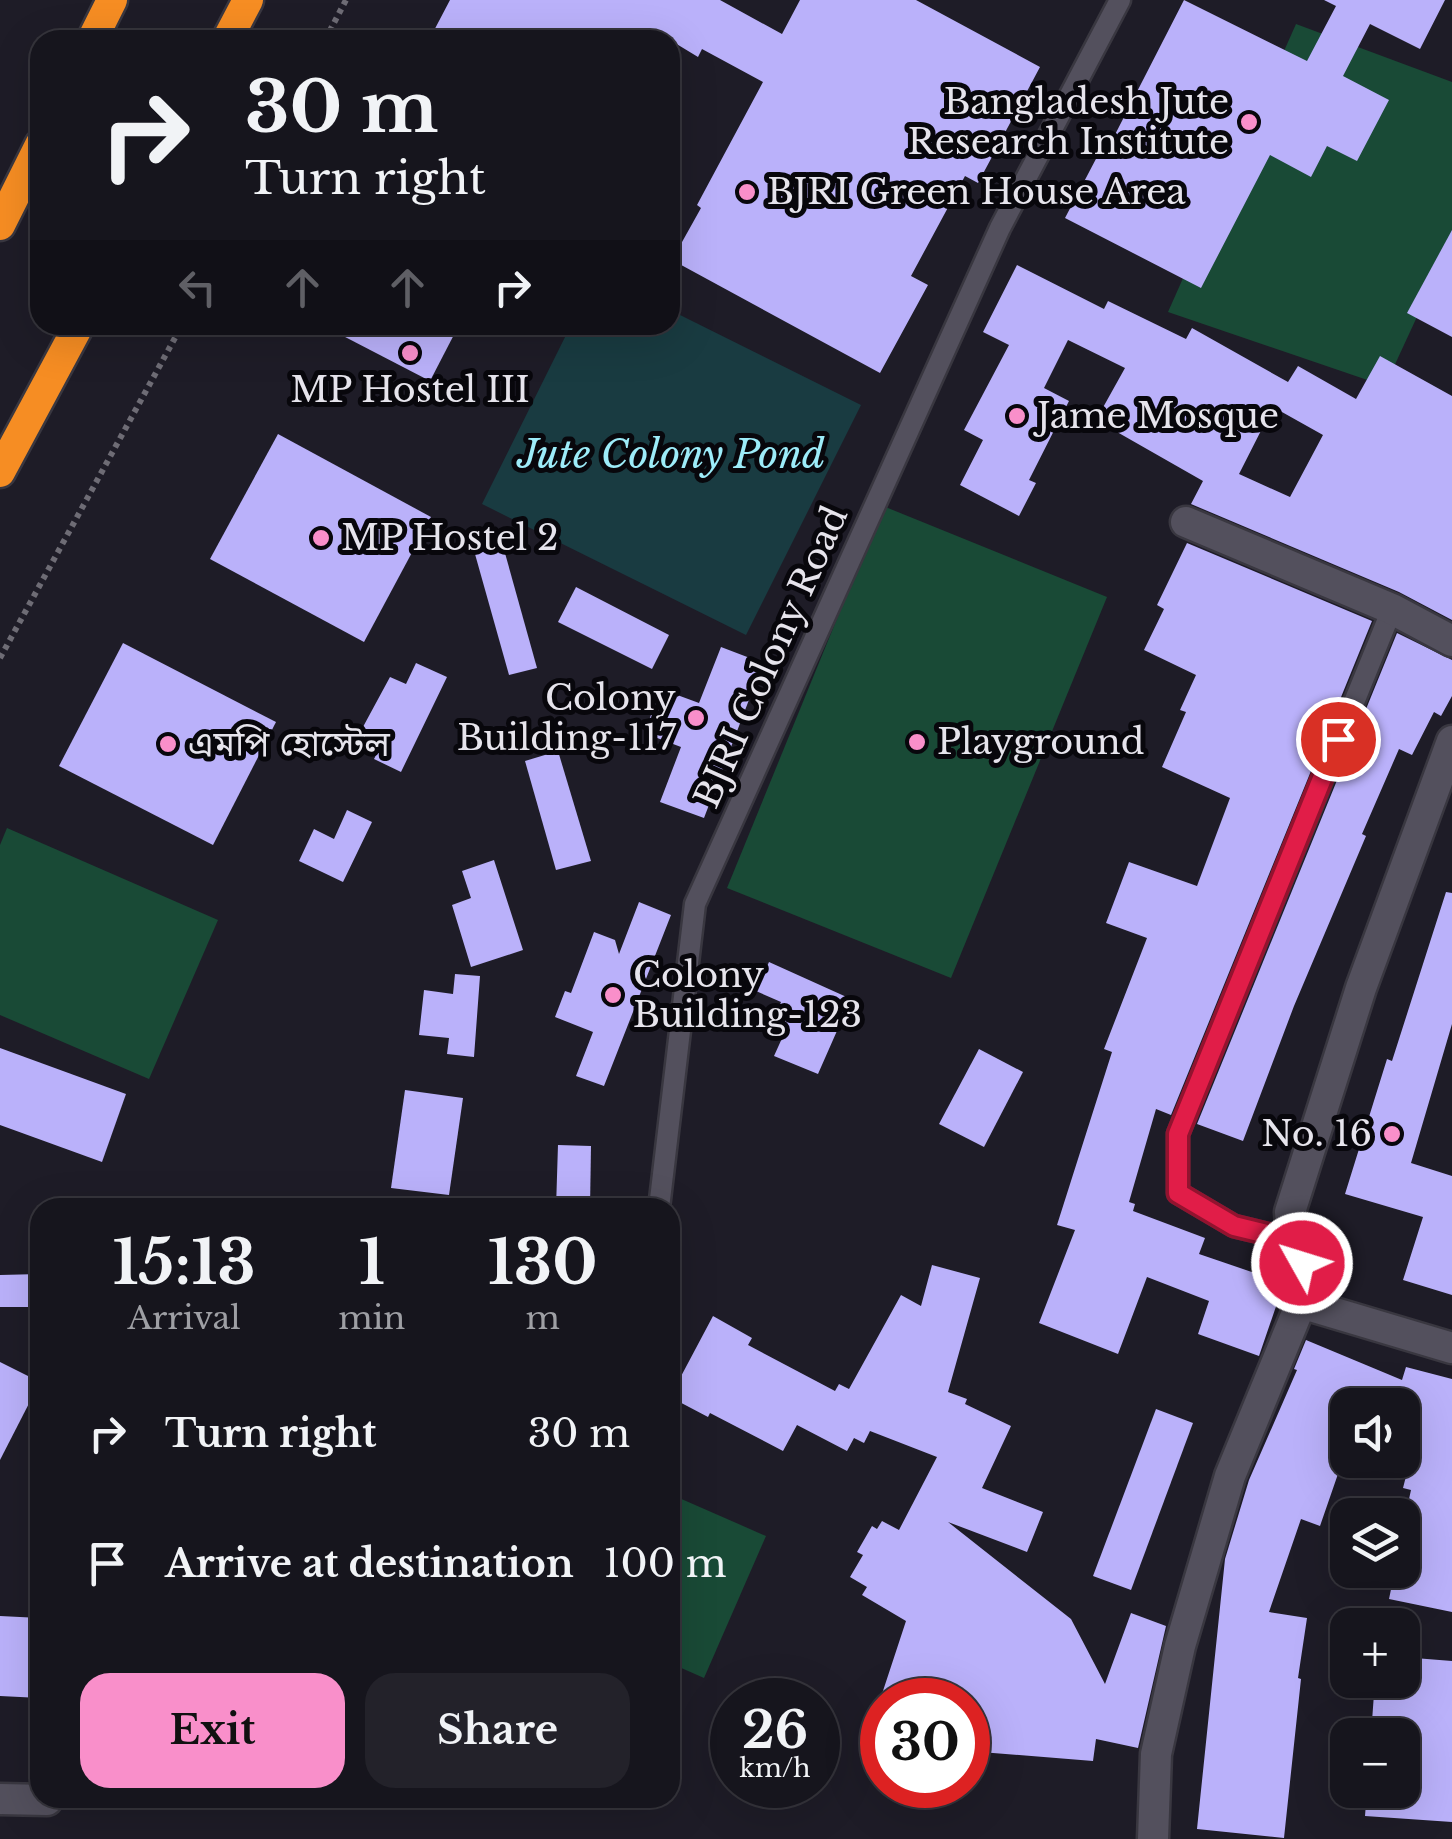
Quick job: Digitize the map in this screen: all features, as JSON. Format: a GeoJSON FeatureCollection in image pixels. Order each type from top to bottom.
{"type":"FeatureCollection","features":[{"type":"Feature","properties":{"kind":"highway"},"geometry":{"type":"LineString","coordinates":[[97,30],[112,0]]}},
{"type":"Feature","properties":{"kind":"highway"},"geometry":{"type":"LineString","coordinates":[[233,30],[248,0]]}},
{"type":"Feature","properties":{"kind":"highway"},"geometry":{"type":"LineString","coordinates":[[0,225],[20,188]]}},
{"type":"Feature","properties":{"kind":"highway"},"geometry":{"type":"LineString","coordinates":[[0,472],[74,335]]}},
{"type":"Feature","properties":{"kind":"street"},"geometry":{"type":"LineString","coordinates":[[1186,522],[1392,609],[1452,642]]}},
{"type":"Feature","properties":{"kind":"street"},"geometry":{"type":"LineString","coordinates":[[1153,1839],[1156,1754],[1180,1646],[1230,1476],[1306,1281],[1292,1240],[1290,1212],[1355,1007],[1452,741]]}},
{"type":"Feature","properties":{"kind":"street"},"geometry":{"type":"LineString","coordinates":[[1300,1303],[1452,1348]]}},
{"type":"Feature","properties":{"kind":"street"},"geometry":{"type":"LineString","coordinates":[[0,1799],[30,1800]]}},
{"type":"Feature","properties":{"kind":"lane","name":"BJRI Colony Road"},"geometry":{"type":"LineString","coordinates":[[659,1198],[695,904],[1000,228],[1120,0]]}},
{"type":"Feature","properties":{"kind":"lane"},"geometry":{"type":"LineString","coordinates":[[1292,1240],[1234,1226],[1178,1193],[1178,1134],[1392,609]]}},
{"type":"Feature","properties":{"kind":"path"},"geometry":{"type":"LineString","coordinates":[[331,30],[346,0]]}},
{"type":"Feature","properties":{"kind":"path"},"geometry":{"type":"LineString","coordinates":[[0,658],[177,335]]}},
{"type":"Feature","properties":{"kind":"green space"},"geometry":{"type":"Polygon","coordinates":[[[1296,24],[1452,82],[1452,241],[1385,386],[1168,312],[1296,24]]]}},
{"type":"Feature","properties":{"kind":"green space","name":"Playground"},"geometry":{"type":"Polygon","coordinates":[[[883,506],[1107,597],[951,978],[727,888],[883,506]]]}},
{"type":"Feature","properties":{"kind":"green space"},"geometry":{"type":"Polygon","coordinates":[[[7,828],[218,920],[149,1079],[0,1015],[0,845],[7,828]]]}},
{"type":"Feature","properties":{"kind":"green space"},"geometry":{"type":"Polygon","coordinates":[[[680,1498],[766,1536],[704,1678],[680,1667],[680,1498]]]}},
{"type":"Feature","properties":{"kind":"water","name":"Jute Colony Pond"},"geometry":{"type":"Polygon","coordinates":[[[680,315],[861,405],[746,635],[482,504],[566,335],[680,335],[680,315]]]}},
{"type":"Feature","properties":{"kind":"building","name":"BJRI Green House Area"},"geometry":{"type":"Polygon","coordinates":[[[450,0],[720,0],[782,34],[800,0],[916,0],[1040,67],[978,183],[965,176],[911,276],[928,285],[880,373],[680,264],[680,246],[701,208],[697,205],[763,82],[702,49],[698,57],[680,46],[680,30],[434,30],[450,0]]]}},
{"type":"Feature","properties":{"kind":"building","name":"Bangladesh Jute Research Institute"},"geometry":{"type":"Polygon","coordinates":[[[1184,0],[1307,61],[1336,6],[1324,0],[1445,0],[1420,49],[1370,24],[1343,76],[1389,100],[1357,161],[1327,146],[1311,177],[1270,155],[1201,288],[1065,218],[1098,155],[1103,158],[1184,0]]]}},
{"type":"Feature","properties":{"kind":"building"},"geometry":{"type":"Polygon","coordinates":[[[1452,230],[1452,337],[1407,313],[1452,230]]]}},
{"type":"Feature","properties":{"kind":"building"},"geometry":{"type":"Polygon","coordinates":[[[1017,265],[1104,309],[1108,301],[1186,339],[1192,328],[1288,382],[1298,366],[1356,399],[1380,356],[1452,396],[1452,620],[1399,592],[1191,504],[1203,481],[1096,420],[1125,368],[1068,340],[1044,388],[1069,401],[1029,480],[1036,483],[1019,516],[960,485],[983,440],[964,430],[1009,345],[983,332],[1017,265]],[[1273,407],[1239,474],[1290,497],[1323,435],[1273,407]]]}},
{"type":"Feature","properties":{"kind":"building","name":"MP Hostel III"},"geometry":{"type":"Polygon","coordinates":[[[341,335],[454,335],[430,381],[341,335]]]}},
{"type":"Feature","properties":{"kind":"building","name":"MP Hostel 2"},"geometry":{"type":"Polygon","coordinates":[[[278,434],[431,517],[364,642],[210,559],[278,434]]]}},
{"type":"Feature","properties":{"kind":"building"},"geometry":{"type":"Polygon","coordinates":[[[1187,543],[1372,621],[1171,1115],[1156,1109],[1129,1202],[1135,1204],[1133,1211],[1205,1238],[1199,1254],[1284,1283],[1259,1356],[1198,1334],[1209,1301],[1147,1277],[1118,1354],[1039,1323],[1075,1230],[1057,1225],[1112,1052],[1104,1049],[1147,938],[1106,923],[1129,862],[1197,886],[1230,798],[1162,767],[1186,712],[1180,710],[1196,675],[1144,650],[1164,609],[1157,605],[1187,543]]]}},
{"type":"Feature","properties":{"kind":"building"},"geometry":{"type":"Polygon","coordinates":[[[503,546],[537,668],[509,675],[475,554],[503,546]]]}},
{"type":"Feature","properties":{"kind":"building"},"geometry":{"type":"Polygon","coordinates":[[[576,587],[669,635],[652,669],[558,622],[576,587]]]}},
{"type":"Feature","properties":{"kind":"building"},"geometry":{"type":"Polygon","coordinates":[[[1397,633],[1452,660],[1452,696],[1441,716],[1434,712],[1412,755],[1399,749],[1243,1141],[1197,1124],[1397,633]]]}},
{"type":"Feature","properties":{"kind":"building","name":"এমপি হোস্টেল"},"geometry":{"type":"Polygon","coordinates":[[[123,643],[276,722],[213,845],[59,766],[123,643]]]}},
{"type":"Feature","properties":{"kind":"building","name":"Colony Building-117"},"geometry":{"type":"Polygon","coordinates":[[[721,647],[763,663],[704,818],[660,802],[681,747],[644,733],[661,689],[699,703],[721,647]]]}},
{"type":"Feature","properties":{"kind":"building"},"geometry":{"type":"Polygon","coordinates":[[[416,663],[447,677],[401,772],[374,759],[379,749],[357,738],[390,677],[406,684],[416,663]]]}},
{"type":"Feature","properties":{"kind":"building"},"geometry":{"type":"Polygon","coordinates":[[[558,751],[591,861],[556,870],[525,761],[558,751]]]}},
{"type":"Feature","properties":{"kind":"building"},"geometry":{"type":"Polygon","coordinates":[[[347,810],[372,822],[343,882],[299,861],[314,829],[334,839],[347,810]]]}},
{"type":"Feature","properties":{"kind":"building"},"geometry":{"type":"Polygon","coordinates":[[[494,860],[523,950],[471,967],[452,905],[471,898],[462,871],[494,860]]]}},
{"type":"Feature","properties":{"kind":"building"},"geometry":{"type":"Polygon","coordinates":[[[1446,892],[1452,893],[1452,1024],[1411,1163],[1452,1176],[1452,1295],[1403,1280],[1423,1217],[1345,1194],[1446,892]]]}},
{"type":"Feature","properties":{"kind":"building","name":"Colony Building-123"},"geometry":{"type":"Polygon","coordinates":[[[639,902],[671,915],[604,1086],[576,1076],[593,1032],[555,1017],[565,991],[571,993],[594,932],[615,940],[619,954],[639,902]]]}},
{"type":"Feature","properties":{"kind":"building"},"geometry":{"type":"Polygon","coordinates":[[[769,962],[851,999],[818,1074],[774,1056],[788,1025],[774,1019],[781,1002],[756,991],[769,962]]]}},
{"type":"Feature","properties":{"kind":"building"},"geometry":{"type":"Polygon","coordinates":[[[455,974],[480,976],[474,1057],[447,1054],[449,1038],[419,1035],[424,990],[453,994],[455,974]]]}},
{"type":"Feature","properties":{"kind":"building"},"geometry":{"type":"Polygon","coordinates":[[[0,1048],[126,1094],[102,1162],[0,1125],[0,1048]]]}},
{"type":"Feature","properties":{"kind":"building"},"geometry":{"type":"Polygon","coordinates":[[[979,1049],[1023,1072],[984,1147],[939,1124],[979,1049]]]}},
{"type":"Feature","properties":{"kind":"building"},"geometry":{"type":"Polygon","coordinates":[[[405,1090],[463,1098],[449,1195],[391,1188],[405,1090]]]}},
{"type":"Feature","properties":{"kind":"building"},"geometry":{"type":"Polygon","coordinates":[[[558,1145],[591,1146],[590,1198],[556,1198],[558,1145]]]}},
{"type":"Feature","properties":{"kind":"building"},"geometry":{"type":"Polygon","coordinates":[[[932,1265],[980,1278],[948,1392],[1011,1426],[982,1488],[1043,1512],[1027,1552],[948,1522],[1071,1619],[1105,1684],[1131,1613],[1166,1626],[1138,1748],[1096,1739],[1093,1761],[990,1753],[990,1678],[887,1678],[906,1621],[862,1595],[867,1587],[850,1577],[863,1555],[857,1552],[872,1526],[877,1529],[882,1521],[899,1530],[937,1457],[870,1431],[864,1443],[854,1438],[847,1451],[797,1425],[783,1451],[710,1413],[708,1417],[680,1402],[680,1378],[713,1316],[752,1338],[748,1345],[835,1391],[839,1384],[849,1389],[901,1295],[921,1306],[932,1265]]]}},
{"type":"Feature","properties":{"kind":"building"},"geometry":{"type":"Polygon","coordinates":[[[30,1274],[30,1307],[0,1307],[0,1275],[30,1274]]]}},
{"type":"Feature","properties":{"kind":"building"},"geometry":{"type":"Polygon","coordinates":[[[1306,1340],[1402,1380],[1406,1367],[1452,1379],[1452,1612],[1389,1599],[1391,1588],[1420,1588],[1420,1498],[1409,1498],[1411,1490],[1403,1488],[1406,1478],[1420,1478],[1420,1388],[1330,1388],[1330,1478],[1337,1478],[1320,1526],[1301,1519],[1269,1612],[1307,1618],[1284,1838],[1197,1829],[1225,1559],[1249,1480],[1297,1370],[1294,1369],[1306,1340]]]}},
{"type":"Feature","properties":{"kind":"building"},"geometry":{"type":"Polygon","coordinates":[[[0,1362],[30,1377],[30,1402],[0,1460],[0,1362]]]}},
{"type":"Feature","properties":{"kind":"building"},"geometry":{"type":"Polygon","coordinates":[[[1156,1409],[1193,1423],[1131,1590],[1093,1576],[1156,1409]]]}},
{"type":"Feature","properties":{"kind":"building"},"geometry":{"type":"Polygon","coordinates":[[[0,1616],[30,1618],[30,1698],[0,1696],[0,1616]]]}},
{"type":"Feature","properties":{"kind":"building"},"geometry":{"type":"Polygon","coordinates":[[[1420,1658],[1452,1661],[1452,1822],[1365,1816],[1366,1808],[1420,1808],[1420,1718],[1372,1718],[1374,1698],[1420,1698],[1420,1658]]]}},
{"type":"Feature","properties":{"kind":"place","name":"Bangladesh Jute Research Institute"},"geometry":{"type":"Point","coordinates":[1249,122]}},
{"type":"Feature","properties":{"kind":"place","name":"BJRI Green House Area"},"geometry":{"type":"Point","coordinates":[747,192]}},
{"type":"Feature","properties":{"kind":"place","name":"MP Hostel III"},"geometry":{"type":"Point","coordinates":[410,353]}},
{"type":"Feature","properties":{"kind":"place","name":"Jame Mosque"},"geometry":{"type":"Point","coordinates":[1017,416]}},
{"type":"Feature","properties":{"kind":"place","name":"MP Hostel 2"},"geometry":{"type":"Point","coordinates":[321,538]}},
{"type":"Feature","properties":{"kind":"place","name":"Colony Building-117"},"geometry":{"type":"Point","coordinates":[696,718]}},
{"type":"Feature","properties":{"kind":"place","name":"Playground"},"geometry":{"type":"Point","coordinates":[917,742]}},
{"type":"Feature","properties":{"kind":"place","name":"এমপি হোস্টেল"},"geometry":{"type":"Point","coordinates":[168,744]}},
{"type":"Feature","properties":{"kind":"place","name":"Colony Building-123"},"geometry":{"type":"Point","coordinates":[613,995]}},
{"type":"Feature","properties":{"kind":"place","name":"No. 16"},"geometry":{"type":"Point","coordinates":[1392,1134]}},
{"type":"Feature","properties":{"kind":"route"},"geometry":{"type":"LineString","coordinates":[[1302,1263],[1292,1240],[1234,1226],[1178,1193],[1178,1134],[1338,739]]}}]}
